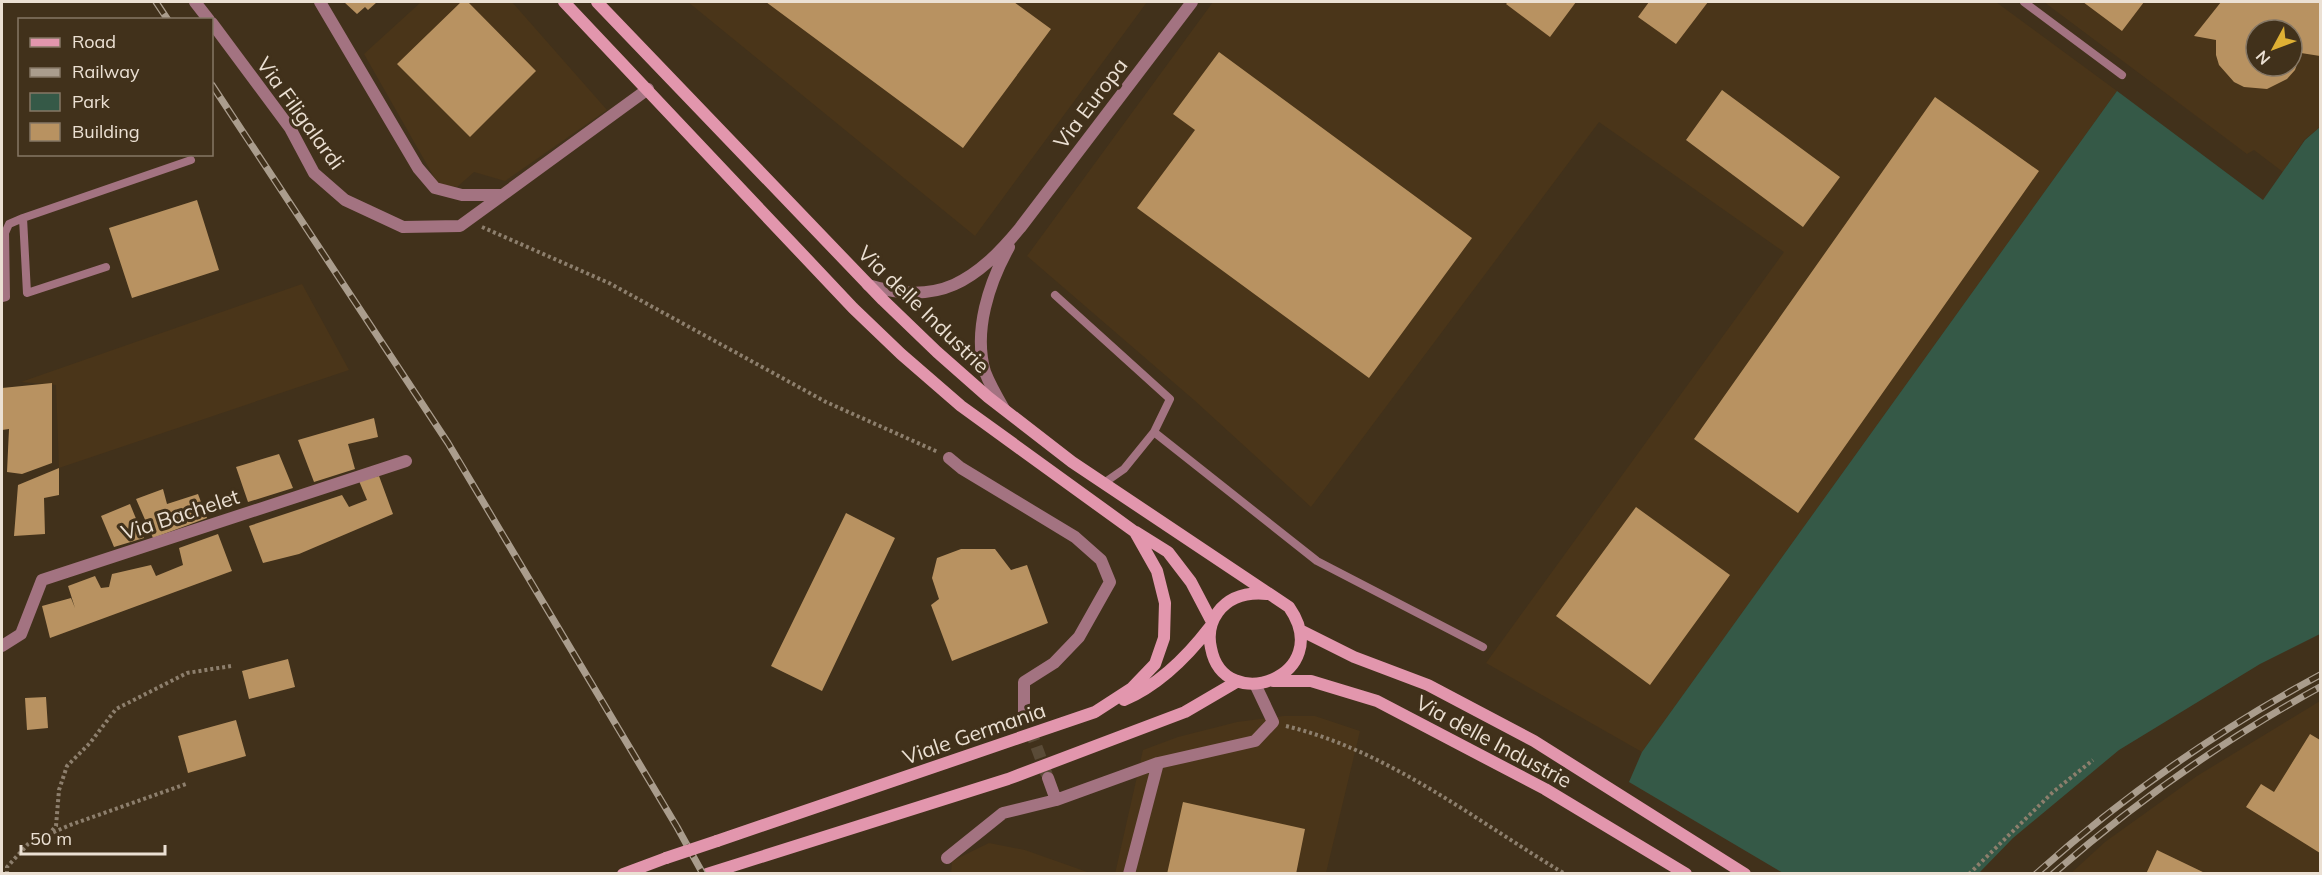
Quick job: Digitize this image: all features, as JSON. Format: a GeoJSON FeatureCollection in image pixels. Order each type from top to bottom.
{"type":"FeatureCollection","features":[{"type":"Feature","properties":{"kind":"street"},"geometry":{"type":"LineString","coordinates":[[195,2],[207,18]]}},
{"type":"Feature","properties":{"kind":"street"},"geometry":{"type":"LineString","coordinates":[[320,2],[398,130],[418,168],[435,188],[462,195],[501,195]]}},
{"type":"Feature","properties":{"kind":"street"},"geometry":{"type":"LineString","coordinates":[[564,2],[648,89]]}},
{"type":"Feature","properties":{"kind":"street","name":"Via delle Industrie"},"geometry":{"type":"LineString","coordinates":[[597,2],[868,285],[937,352],[1004,409],[1072,462],[1267,594]]}},
{"type":"Feature","properties":{"kind":"street","name":"Via Europa"},"geometry":{"type":"LineString","coordinates":[[868,285],[904,294],[932,293],[948,287],[984,266],[1020,228],[1192,2]]}},
{"type":"Feature","properties":{"kind":"street","name":"Via Filigalardi"},"geometry":{"type":"LineString","coordinates":[[213,24],[290,128],[314,173],[345,200],[403,226],[460,226],[648,89]]}},
{"type":"Feature","properties":{"kind":"street","name":"Viale Germania"},"geometry":{"type":"LineString","coordinates":[[623,873],[1095,712],[1132,688],[1155,663],[1164,638],[1165,603],[1157,571],[1135,532],[961,406],[901,354],[853,308],[648,89]]}},
{"type":"Feature","properties":{"kind":"street","name":"Via Europa"},"geometry":{"type":"LineString","coordinates":[[1004,409],[985,370],[981,337],[986,303],[994,280],[1020,228]]}},
{"type":"Feature","properties":{"kind":"street"},"geometry":{"type":"LineString","coordinates":[[949,458],[1075,537],[1101,560],[1110,582],[1079,637],[1054,663],[1024,682],[1024,712]]}},
{"type":"Feature","properties":{"kind":"street","name":"Via Bachelet"},"geometry":{"type":"LineString","coordinates":[[2,646],[21,634],[42,580],[406,461]]}},
{"type":"Feature","properties":{"kind":"street"},"geometry":{"type":"LineString","coordinates":[[1095,712],[1140,693],[1170,671],[1194,648],[1212,624],[1226,603],[1239,596],[1253,593],[1267,594],[1279,599],[1288,608],[1296,618],[1300,630],[1298,655],[1283,675],[1272,681],[1255,684],[1238,681],[1226,674],[1217,664],[1212,652],[1209,639],[1212,624],[1191,582],[1168,552],[1135,532]]}},
{"type":"Feature","properties":{"kind":"street"},"geometry":{"type":"LineString","coordinates":[[1300,630],[1354,657],[1428,685],[1534,741],[1745,873]]}},
{"type":"Feature","properties":{"kind":"street"},"geometry":{"type":"LineString","coordinates":[[707,873],[1008,779],[1185,712],[1238,681]]}},
{"type":"Feature","properties":{"kind":"street","name":"Via delle Industrie"},"geometry":{"type":"LineString","coordinates":[[1272,681],[1311,681],[1377,701],[1545,789],[1686,873]]}},
{"type":"Feature","properties":{"kind":"street"},"geometry":{"type":"LineString","coordinates":[[947,858],[1003,813],[1056,800],[1158,763],[1255,741],[1273,723],[1255,684]]}},
{"type":"Feature","properties":{"kind":"street"},"geometry":{"type":"LineString","coordinates":[[1129,873],[1158,763]]}},
{"type":"Feature","properties":{"kind":"street"},"geometry":{"type":"LineString","coordinates":[[1048,778],[1056,800]]}},
{"type":"Feature","properties":{"kind":"lane"},"geometry":{"type":"LineString","coordinates":[[2024,2],[2122,75]]}},
{"type":"Feature","properties":{"kind":"lane"},"geometry":{"type":"LineString","coordinates":[[2,298],[6,297],[5,233],[9,224],[191,160]]}},
{"type":"Feature","properties":{"kind":"lane"},"geometry":{"type":"LineString","coordinates":[[23,218],[27,292],[106,267]]}},
{"type":"Feature","properties":{"kind":"lane"},"geometry":{"type":"LineString","coordinates":[[1055,295],[1170,399],[1154,432],[1124,469],[1104,483]]}},
{"type":"Feature","properties":{"kind":"lane"},"geometry":{"type":"LineString","coordinates":[[1154,432],[1317,561],[1483,647]]}},
{"type":"Feature","properties":{"kind":"path"},"geometry":{"type":"LineString","coordinates":[[467,220],[609,283],[826,402],[949,458]]}},
{"type":"Feature","properties":{"kind":"path"},"geometry":{"type":"LineString","coordinates":[[48,835],[56,826],[59,790],[67,766],[90,743],[116,710],[187,673],[231,666]]}},
{"type":"Feature","properties":{"kind":"path"},"geometry":{"type":"LineString","coordinates":[[1273,723],[1313,732],[1385,764],[1427,787],[1565,873]]}},
{"type":"Feature","properties":{"kind":"path"},"geometry":{"type":"LineString","coordinates":[[1969,873],[2053,792],[2093,760]]}},
{"type":"Feature","properties":{"kind":"path"},"geometry":{"type":"LineString","coordinates":[[7,873],[7,867],[29,843],[186,784]]}},
{"type":"Feature","properties":{"kind":"shaded area"},"geometry":{"type":"Polygon","coordinates":[[[421,2],[512,2],[607,110],[505,181],[474,172],[457,187],[438,184],[364,54],[421,2]]]}},
{"type":"Feature","properties":{"kind":"shaded area"},"geometry":{"type":"Polygon","coordinates":[[[688,2],[1147,2],[975,236],[688,2]]]}},
{"type":"Feature","properties":{"kind":"shaded area"},"geometry":{"type":"Polygon","coordinates":[[[1213,2],[1996,2],[2117,91],[1642,752],[1486,663],[1784,252],[1599,122],[1311,507],[1194,400],[1027,256],[1213,2]]]}},
{"type":"Feature","properties":{"kind":"shaded area"},"geometry":{"type":"Polygon","coordinates":[[[2044,2],[2320,2],[2320,127],[2304,140],[2283,172],[2254,150],[2247,154],[2044,2]]]}},
{"type":"Feature","properties":{"kind":"shaded area"},"geometry":{"type":"Polygon","coordinates":[[[302,284],[349,370],[59,468],[56,385],[21,382],[302,284]]]}},
{"type":"Feature","properties":{"kind":"shaded area"},"geometry":{"type":"Polygon","coordinates":[[[2320,701],[2320,873],[2070,874],[2105,842],[2197,776],[2320,701]]]}},
{"type":"Feature","properties":{"kind":"shaded area"},"geometry":{"type":"Polygon","coordinates":[[[1284,716],[1315,716],[1360,731],[1326,873],[1115,874],[1143,750],[1178,737],[1237,722],[1284,716]]]}},
{"type":"Feature","properties":{"kind":"shaded area"},"geometry":{"type":"Polygon","coordinates":[[[989,843],[1025,850],[1090,873],[951,874],[952,861],[989,843]]]}},
{"type":"Feature","properties":{"kind":"green space"},"geometry":{"type":"Polygon","coordinates":[[[2117,91],[2263,200],[2305,140],[2320,127],[2320,634],[2260,664],[2119,750],[2013,838],[1979,873],[1783,873],[1629,782],[1642,752],[2117,91]]]}},
{"type":"Feature","properties":{"kind":"building"},"geometry":{"type":"Polygon","coordinates":[[[344,2],[377,2],[368,10],[365,7],[357,14],[344,2]]]}},
{"type":"Feature","properties":{"kind":"building"},"geometry":{"type":"Polygon","coordinates":[[[461,2],[468,2],[536,71],[470,137],[397,64],[461,2]]]}},
{"type":"Feature","properties":{"kind":"building"},"geometry":{"type":"Polygon","coordinates":[[[766,2],[1014,2],[1051,29],[963,148],[766,2]]]}},
{"type":"Feature","properties":{"kind":"building"},"geometry":{"type":"Polygon","coordinates":[[[1508,2],[1576,2],[1550,37],[1506,4],[1508,2]]]}},
{"type":"Feature","properties":{"kind":"building"},"geometry":{"type":"Polygon","coordinates":[[[1649,2],[1708,2],[1676,44],[1638,17],[1649,2]]]}},
{"type":"Feature","properties":{"kind":"building"},"geometry":{"type":"Polygon","coordinates":[[[2083,2],[2144,2],[2122,31],[2083,2]]]}},
{"type":"Feature","properties":{"kind":"building"},"geometry":{"type":"Polygon","coordinates":[[[2221,2],[2320,2],[2320,56],[2304,53],[2304,18],[2244,18],[2244,78],[2288,78],[2267,89],[2244,87],[2234,82],[2219,65],[2216,40],[2194,36],[2221,2]]]}},
{"type":"Feature","properties":{"kind":"building"},"geometry":{"type":"Polygon","coordinates":[[[1219,52],[1472,238],[1369,378],[1137,208],[1195,130],[1173,114],[1219,52]]]}},
{"type":"Feature","properties":{"kind":"building"},"geometry":{"type":"Polygon","coordinates":[[[1722,90],[1840,177],[1803,227],[1686,140],[1722,90]]]}},
{"type":"Feature","properties":{"kind":"building"},"geometry":{"type":"Polygon","coordinates":[[[1935,97],[2039,171],[1798,513],[1694,439],[1935,97]]]}},
{"type":"Feature","properties":{"kind":"building"},"geometry":{"type":"Polygon","coordinates":[[[197,200],[219,270],[132,298],[109,228],[197,200]]]}},
{"type":"Feature","properties":{"kind":"building"},"geometry":{"type":"Polygon","coordinates":[[[52,383],[52,463],[22,474],[7,472],[9,429],[2,430],[2,388],[52,383]]]}},
{"type":"Feature","properties":{"kind":"building"},"geometry":{"type":"Polygon","coordinates":[[[374,418],[378,437],[348,444],[355,469],[314,482],[298,440],[374,418]]]}},
{"type":"Feature","properties":{"kind":"building"},"geometry":{"type":"Polygon","coordinates":[[[279,454],[293,488],[248,502],[236,467],[279,454]]]}},
{"type":"Feature","properties":{"kind":"building"},"geometry":{"type":"Polygon","coordinates":[[[59,468],[59,495],[44,498],[45,534],[14,536],[18,485],[59,468]]]}},
{"type":"Feature","properties":{"kind":"building"},"geometry":{"type":"Polygon","coordinates":[[[379,476],[393,514],[299,554],[263,563],[249,526],[342,495],[349,507],[367,500],[359,481],[379,476]]]}},
{"type":"Feature","properties":{"kind":"building"},"geometry":{"type":"Polygon","coordinates":[[[163,489],[167,504],[198,494],[207,518],[153,538],[136,499],[163,489]]]}},
{"type":"Feature","properties":{"kind":"building"},"geometry":{"type":"Polygon","coordinates":[[[130,504],[144,538],[114,547],[101,516],[130,504]]]}},
{"type":"Feature","properties":{"kind":"building"},"geometry":{"type":"Polygon","coordinates":[[[1636,507],[1730,575],[1650,685],[1556,616],[1636,507]]]}},
{"type":"Feature","properties":{"kind":"building"},"geometry":{"type":"Polygon","coordinates":[[[846,513],[895,538],[822,691],[771,666],[846,513]]]}},
{"type":"Feature","properties":{"kind":"building"},"geometry":{"type":"Polygon","coordinates":[[[218,534],[232,571],[50,638],[42,606],[71,598],[75,608],[68,586],[95,576],[101,588],[109,587],[112,574],[151,565],[156,576],[183,565],[179,548],[218,534]]]}},
{"type":"Feature","properties":{"kind":"building"},"geometry":{"type":"Polygon","coordinates":[[[961,549],[995,549],[1011,570],[1027,565],[1048,623],[952,661],[931,605],[939,599],[932,578],[937,558],[961,549]]]}},
{"type":"Feature","properties":{"kind":"building"},"geometry":{"type":"Polygon","coordinates":[[[288,659],[295,687],[249,699],[242,671],[288,659]]]}},
{"type":"Feature","properties":{"kind":"building"},"geometry":{"type":"Polygon","coordinates":[[[46,697],[48,728],[27,730],[25,698],[46,697]]]}},
{"type":"Feature","properties":{"kind":"building"},"geometry":{"type":"Polygon","coordinates":[[[236,720],[246,756],[188,773],[178,736],[236,720]]]}},
{"type":"Feature","properties":{"kind":"building"},"geometry":{"type":"Polygon","coordinates":[[[2310,734],[2320,740],[2320,853],[2246,807],[2261,784],[2274,792],[2310,734]]]}},
{"type":"Feature","properties":{"kind":"building"},"geometry":{"type":"Polygon","coordinates":[[[1183,802],[1305,829],[1296,874],[1167,874],[1183,802]]]}},
{"type":"Feature","properties":{"kind":"building"},"geometry":{"type":"Polygon","coordinates":[[[2157,850],[2207,874],[2146,874],[2157,850]]]}},
{"type":"Feature","properties":{"kind":"tunnel"},"geometry":{"type":"LineString","coordinates":[[1024,713],[1048,778]]}},
{"type":"Feature","properties":{"kind":"railway"},"geometry":{"type":"LineString","coordinates":[[156,2],[167,18]]}},
{"type":"Feature","properties":{"kind":"railway"},"geometry":{"type":"LineString","coordinates":[[213,87],[448,443],[703,874]]}},
{"type":"Feature","properties":{"kind":"railway"},"geometry":{"type":"LineString","coordinates":[[2036,874],[2069,845],[2172,766],[2245,718],[2320,675]]}},
{"type":"Feature","properties":{"kind":"railway"},"geometry":{"type":"LineString","coordinates":[[2053,874],[2084,847],[2182,773],[2250,728],[2320,687]]}}]}
